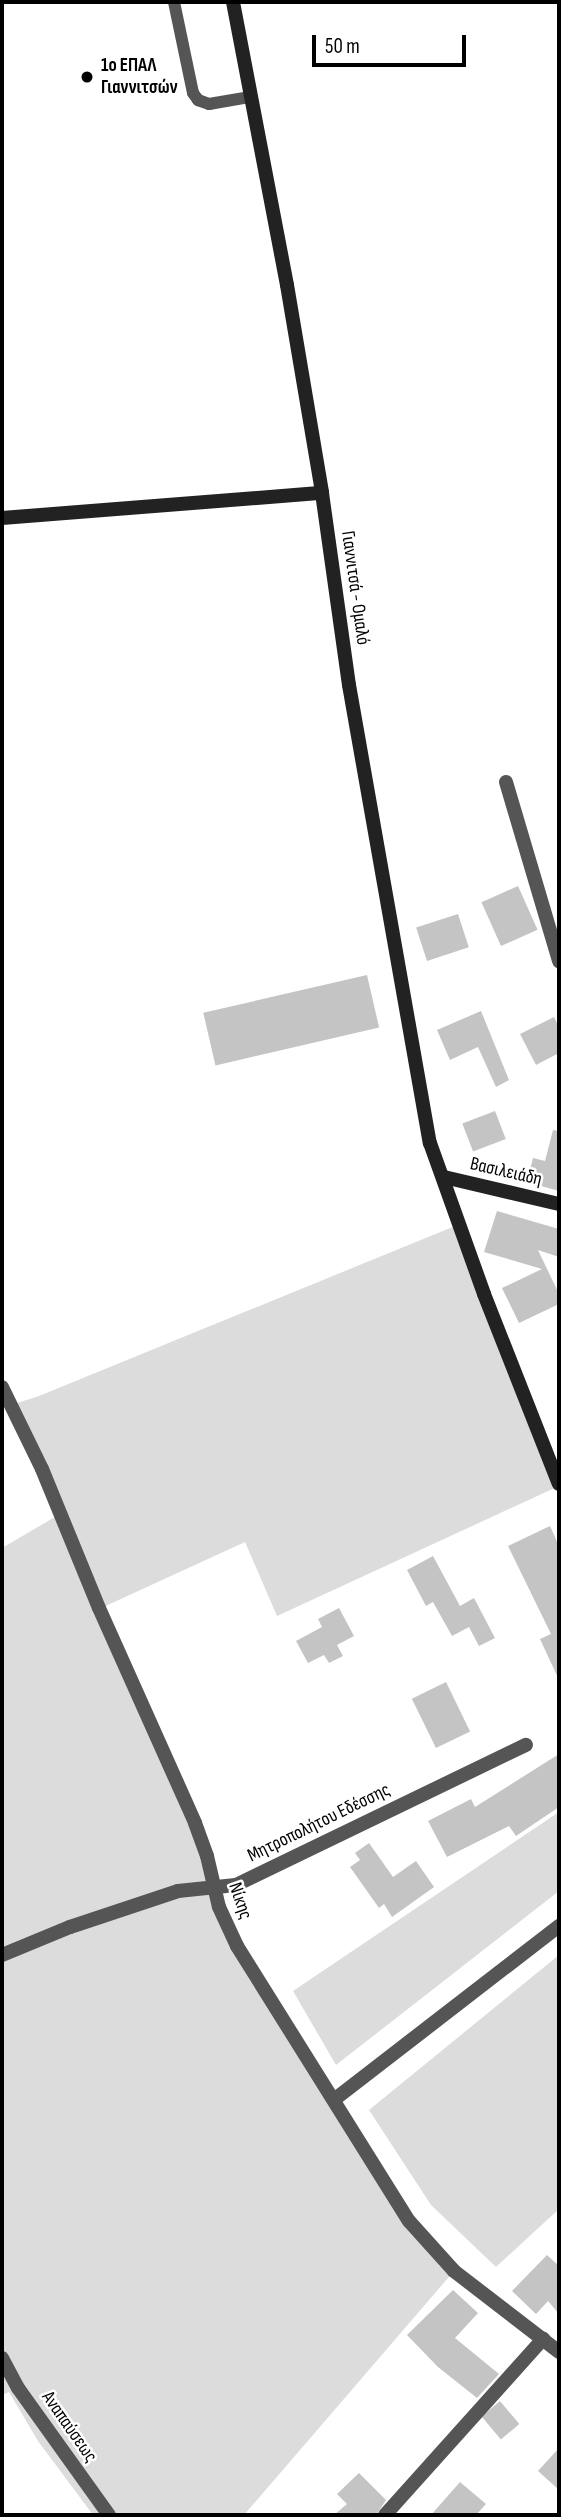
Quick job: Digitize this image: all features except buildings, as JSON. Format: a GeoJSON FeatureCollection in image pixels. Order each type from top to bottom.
{"type":"FeatureCollection","features":[{"type":"Feature","properties":{"kind":"street","name":"Γιαννιτσά - Ομαλό"},"geometry":{"type":"LineString","coordinates":[[233,2],[323,493],[349,685],[430,1143],[484,1294],[559,1484]]}},
{"type":"Feature","properties":{"kind":"street"},"geometry":{"type":"LineString","coordinates":[[2,518],[323,493]]}},
{"type":"Feature","properties":{"kind":"street"},"geometry":{"type":"LineString","coordinates":[[506,782],[559,961]]}},
{"type":"Feature","properties":{"kind":"street","name":"Βασιλειάδη"},"geometry":{"type":"LineString","coordinates":[[444,1177],[559,1204]]}},
{"type":"Feature","properties":{"kind":"street","name":"Νίκης"},"geometry":{"type":"LineString","coordinates":[[2,1387],[42,1469],[99,1608],[195,1824],[219,1907],[237,1946],[422,2236],[454,2271],[559,2352]]}},
{"type":"Feature","properties":{"kind":"street","name":"Μητροπολήτου Εδέσσης"},"geometry":{"type":"LineString","coordinates":[[2,1955],[70,1927],[178,1891],[236,1885],[526,1745]]}},
{"type":"Feature","properties":{"kind":"street"},"geometry":{"type":"LineString","coordinates":[[335,2099],[559,1926]]}},
{"type":"Feature","properties":{"kind":"street"},"geometry":{"type":"LineString","coordinates":[[385,2515],[543,2339]]}},
{"type":"Feature","properties":{"kind":"street","name":"Αναπαύσεως"},"geometry":{"type":"LineString","coordinates":[[2,2358],[18,2388],[109,2515]]}},
{"type":"Feature","properties":{"kind":"lane"},"geometry":{"type":"LineString","coordinates":[[174,2],[192,93],[198,100],[209,104],[250,97]]}},
{"type":"Feature","properties":{"kind":"shaded area"},"geometry":{"type":"Polygon","coordinates":[[[460,1224],[559,1486],[277,1616],[245,1542],[99,1609],[163,1753],[219,1907],[398,2203],[454,2271],[244,2515],[93,2515],[38,2441],[9,2392],[2,2395],[2,1548],[60,1514],[11,1405],[39,1396],[460,1224]]]}},
{"type":"Feature","properties":{"kind":"shaded area"},"geometry":{"type":"Polygon","coordinates":[[[559,1812],[559,1891],[336,2065],[293,1991],[559,1812]]]}},
{"type":"Feature","properties":{"kind":"shaded area"},"geometry":{"type":"Polygon","coordinates":[[[559,1955],[559,2209],[496,2267],[431,2205],[369,2110],[559,1955]]]}},
{"type":"Feature","properties":{"kind":"place","name":"1ο ΕΠΑΛ Γιαννιτσών"},"geometry":{"type":"Point","coordinates":[87,77]}}]}
